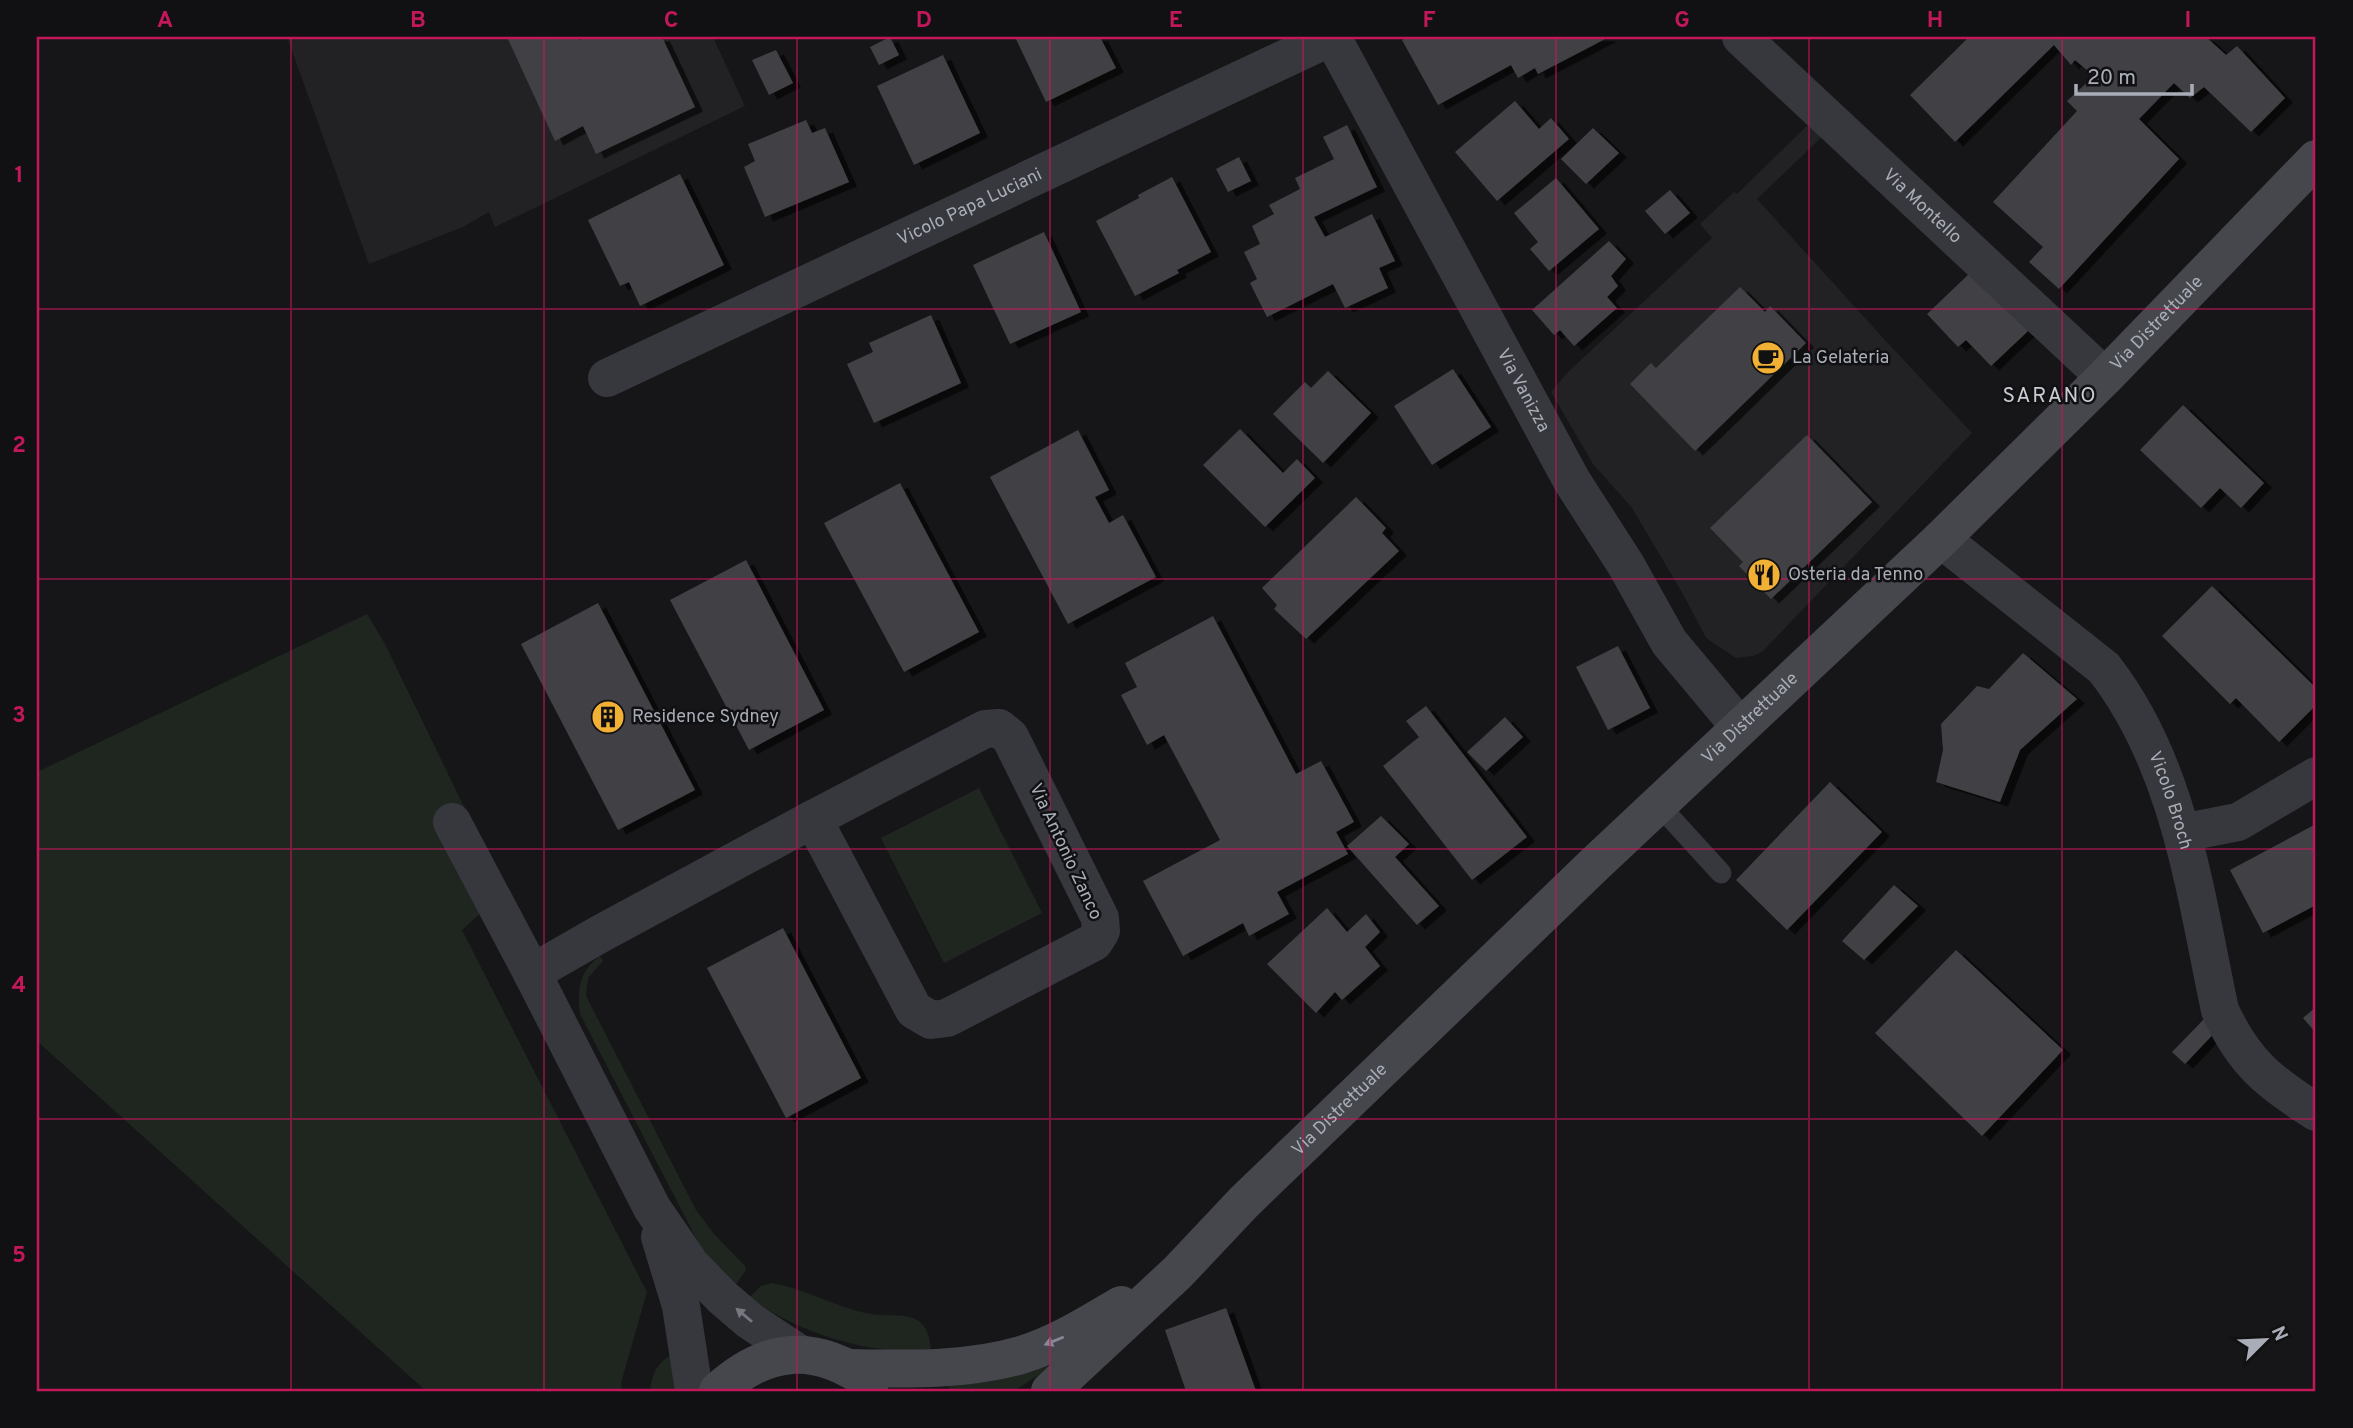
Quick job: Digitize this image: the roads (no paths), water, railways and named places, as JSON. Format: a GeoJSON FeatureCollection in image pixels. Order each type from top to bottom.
{"type":"FeatureCollection","features":[{"type":"Feature","properties":{"kind":"main road","name":"Via Distrettuale"},"geometry":{"type":"LineString","coordinates":[[1178,1272],[1244,1202],[1658,804],[1941,540],[2105,377],[2316,159]]}},
{"type":"Feature","properties":{"kind":"main road"},"geometry":{"type":"LineString","coordinates":[[718,1391],[741,1371],[769,1359],[800,1354],[826,1358],[864,1380],[916,1369],[982,1364],[1022,1354],[1068,1336],[1178,1272]]}},
{"type":"Feature","properties":{"kind":"main road"},"geometry":{"type":"LineString","coordinates":[[1050,1391],[1178,1272]]}},
{"type":"Feature","properties":{"kind":"street","name":"Vicolo Papa Luciani"},"geometry":{"type":"LineString","coordinates":[[607,378],[1331,37]]}},
{"type":"Feature","properties":{"kind":"street","name":"Via Vanizza"},"geometry":{"type":"LineString","coordinates":[[1331,37],[1572,481],[1626,565],[1669,642],[1740,727]]}},
{"type":"Feature","properties":{"kind":"street","name":"Via Montello"},"geometry":{"type":"LineString","coordinates":[[1741,37],[2105,377]]}},
{"type":"Feature","properties":{"kind":"street","name":"Vicolo Broch"},"geometry":{"type":"LineString","coordinates":[[1941,540],[2104,668],[2124,693],[2141,722],[2175,807],[2220,1010],[2233,1039],[2255,1066],[2281,1089],[2316,1112]]}},
{"type":"Feature","properties":{"kind":"street","name":"Via Antonio Zanco"},"geometry":{"type":"LineString","coordinates":[[532,973],[813,819],[985,729],[999,728],[1010,737],[1100,918],[1101,931],[1094,942],[947,1018],[931,1020],[914,1010],[813,819]]}},
{"type":"Feature","properties":{"kind":"street"},"geometry":{"type":"LineString","coordinates":[[2182,834],[2238,822],[2316,776]]}},
{"type":"Feature","properties":{"kind":"street"},"geometry":{"type":"LineString","coordinates":[[453,822],[652,1208],[691,1265],[722,1297],[750,1321],[800,1354]]}},
{"type":"Feature","properties":{"kind":"street"},"geometry":{"type":"LineString","coordinates":[[652,1208],[681,1306],[694,1391]]}},
{"type":"Feature","properties":{"kind":"lane"},"geometry":{"type":"LineString","coordinates":[[1658,804],[1721,873]]}},
{"type":"Feature","properties":{"kind":"place","name":"La Gelateria"},"geometry":{"type":"Point","coordinates":[1768,358]}},
{"type":"Feature","properties":{"kind":"place","name":"Osteria da Tenno"},"geometry":{"type":"Point","coordinates":[1764,575]}},
{"type":"Feature","properties":{"kind":"place","name":"Residence Sydney"},"geometry":{"type":"Point","coordinates":[608,717]}},
{"type":"Feature","properties":{"kind":"district","name":"SARANO"},"geometry":{"type":"Point","coordinates":[2050,396]}}]}
